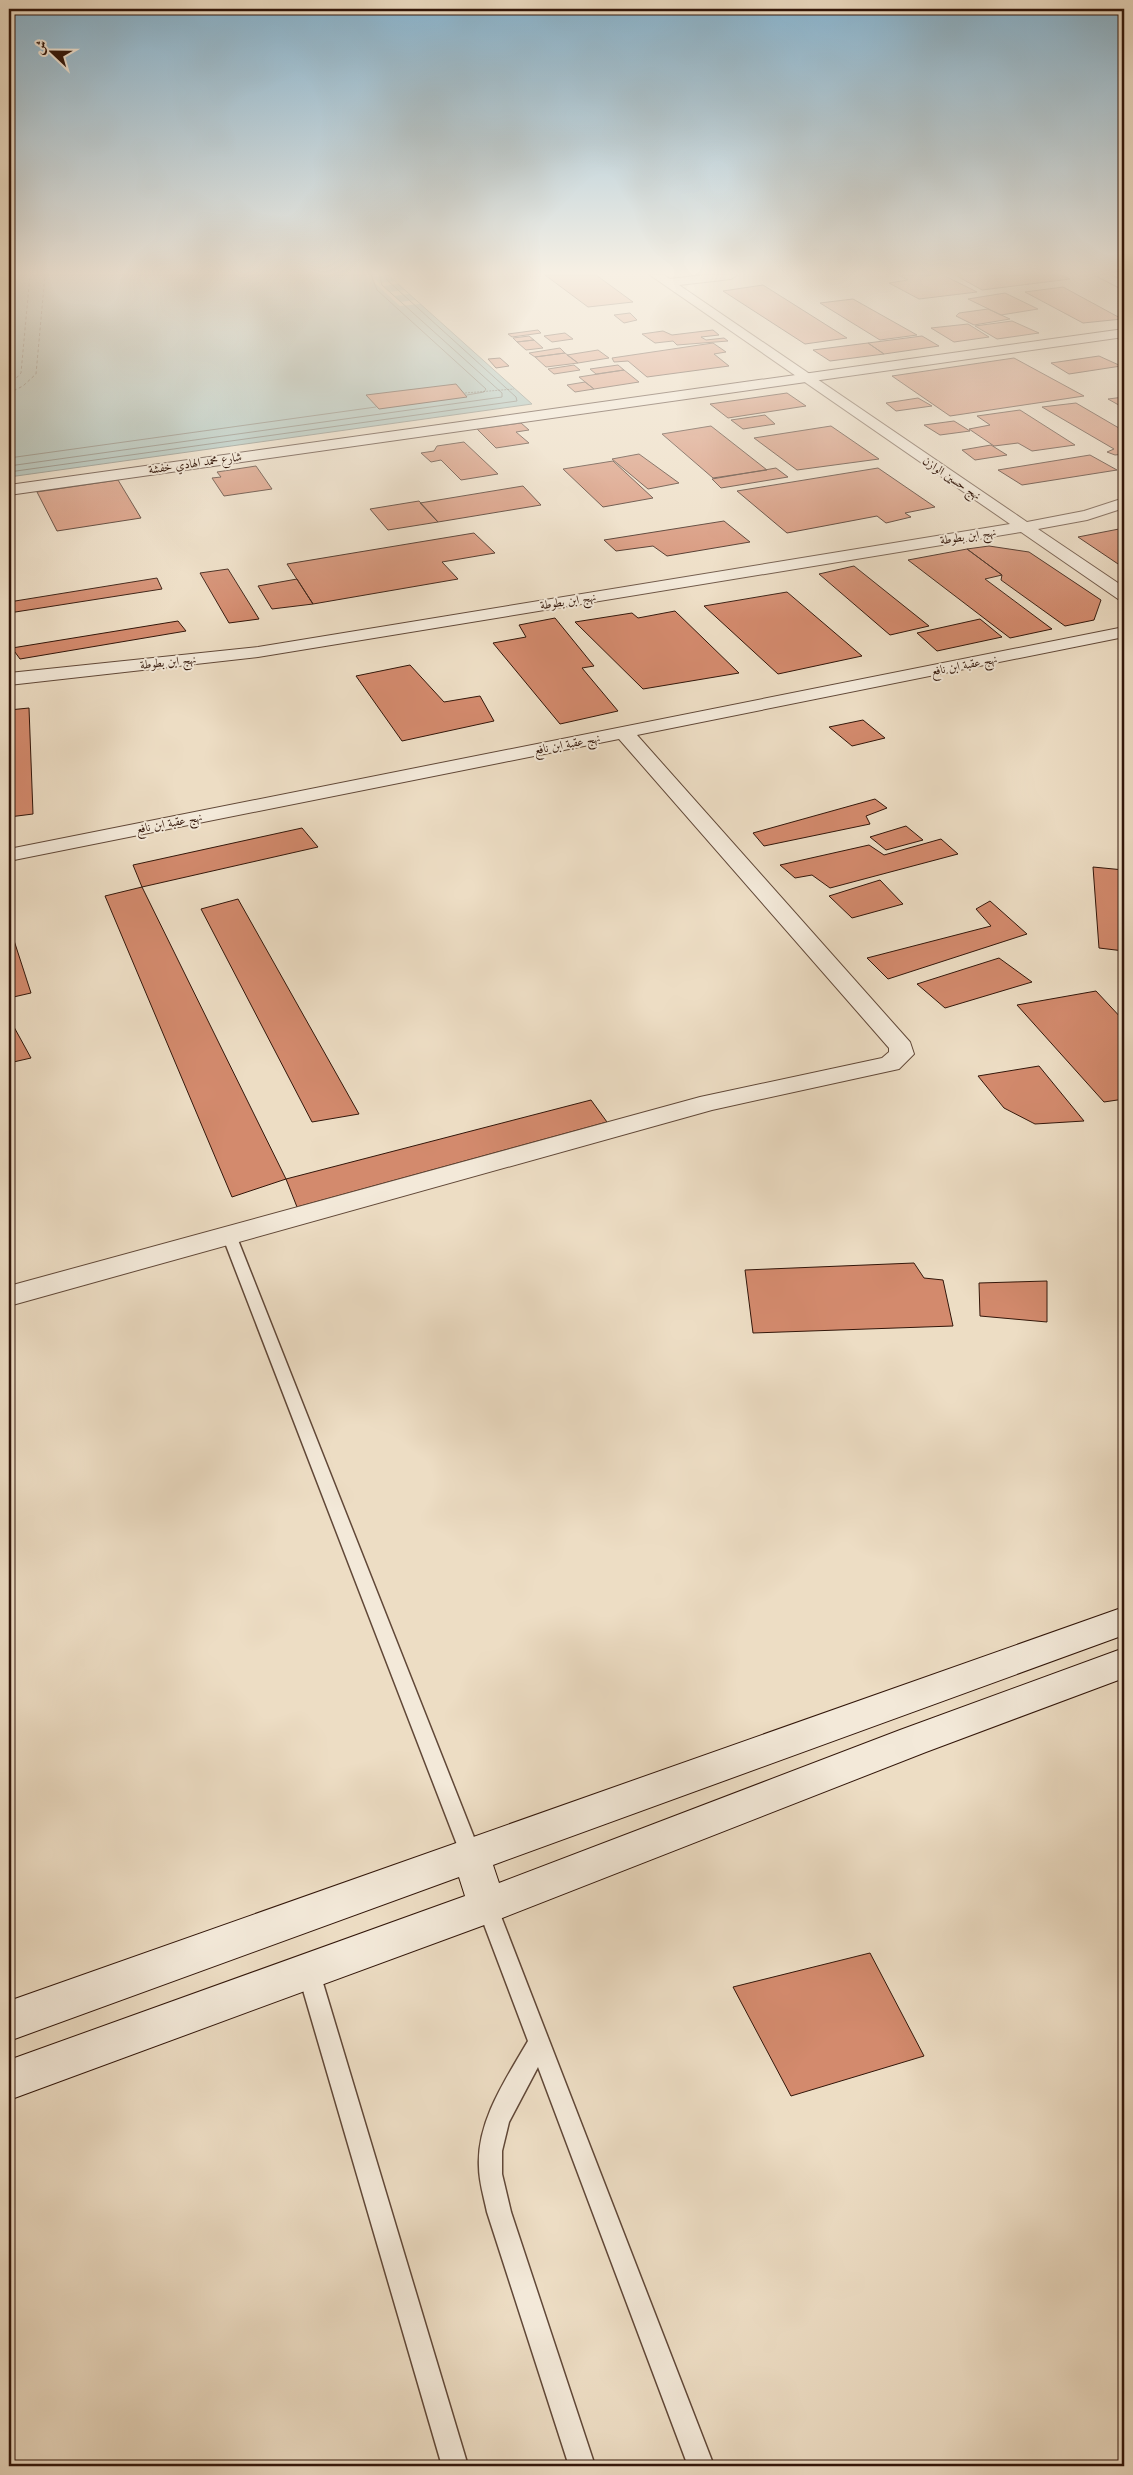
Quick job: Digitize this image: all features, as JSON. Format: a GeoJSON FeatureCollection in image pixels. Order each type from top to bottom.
{"type":"FeatureCollection","features":[{"type":"Feature","properties":{"kind":"street","name":"شارع محمد الهادي خفشة"},"geometry":{"type":"LineString","coordinates":[[9,490],[708,390]]}},
{"type":"Feature","properties":{"kind":"street","name":"نهج حسين الوازن"},"geometry":{"type":"LineString","coordinates":[[823,390],[1124,595]]}},
{"type":"Feature","properties":{"kind":"street","name":"نهج ابن بطوطة"},"geometry":{"type":"LineString","coordinates":[[9,678],[258,652],[1024,527],[1087,515],[1124,503]]}},
{"type":"Feature","properties":{"kind":"street","name":"نهج عقبة ابن نافع"},"geometry":{"type":"LineString","coordinates":[[9,856],[1124,632]]}},
{"type":"Feature","properties":{"kind":"street"},"geometry":{"type":"LineString","coordinates":[[9,1296],[709,1103],[890,1064],[902,1054],[901,1047],[624,733]]}},
{"type":"Feature","properties":{"kind":"street"},"geometry":{"type":"LineString","coordinates":[[9,2021],[1124,1621]]}},
{"type":"Feature","properties":{"kind":"street"},"geometry":{"type":"LineString","coordinates":[[9,2080],[309,1973],[913,1741],[1124,1663]]}},
{"type":"Feature","properties":{"kind":"street"},"geometry":{"type":"LineString","coordinates":[[891,1706],[913,1741]]}},
{"type":"Feature","properties":{"kind":"street"},"geometry":{"type":"LineString","coordinates":[[471,1855],[487,1906]]}},
{"type":"Feature","properties":{"kind":"lane"},"geometry":{"type":"LineString","coordinates":[[229,1235],[471,1855]]}},
{"type":"Feature","properties":{"kind":"lane"},"geometry":{"type":"LineString","coordinates":[[487,1906],[701,2466]]}},
{"type":"Feature","properties":{"kind":"lane"},"geometry":{"type":"LineString","coordinates":[[309,1973],[455,2466]]}},
{"type":"Feature","properties":{"kind":"lane"},"geometry":{"type":"LineString","coordinates":[[539,2043],[498,2122],[491,2151],[491,2182],[499,2212],[582,2466]]}},
{"type":"Feature","properties":{"kind":"path"},"geometry":{"type":"LineString","coordinates":[[465,393],[496,390]]}},
{"type":"Feature","properties":{"kind":"water"},"geometry":{"type":"Polygon","coordinates":[[[9,390],[517,390],[532,404],[9,477],[9,390]]]}},
{"type":"Feature","properties":{"kind":"building"},"geometry":{"type":"Polygon","coordinates":[[[403,390],[462,390],[467,397],[379,409],[366,395],[403,390]]]}},
{"type":"Feature","properties":{"kind":"building"},"geometry":{"type":"Polygon","coordinates":[[[913,390],[1074,390],[1084,396],[950,416],[913,390]]]}},
{"type":"Feature","properties":{"kind":"building"},"geometry":{"type":"Polygon","coordinates":[[[787,393],[806,406],[728,418],[710,404],[787,393]]]}},
{"type":"Feature","properties":{"kind":"building"},"geometry":{"type":"Polygon","coordinates":[[[1124,397],[1124,408],[1108,399],[1124,397]]]}},
{"type":"Feature","properties":{"kind":"building"},"geometry":{"type":"Polygon","coordinates":[[[918,398],[932,406],[896,411],[886,403],[918,398]]]}},
{"type":"Feature","properties":{"kind":"building"},"geometry":{"type":"Polygon","coordinates":[[[1076,403],[1124,431],[1124,454],[1115,455],[1107,452],[1114,449],[1042,407],[1076,403]]]}},
{"type":"Feature","properties":{"kind":"building"},"geometry":{"type":"Polygon","coordinates":[[[1020,410],[1075,445],[1032,451],[1018,443],[994,446],[969,429],[990,425],[977,416],[1020,410]]]}},
{"type":"Feature","properties":{"kind":"building"},"geometry":{"type":"Polygon","coordinates":[[[765,415],[775,424],[743,429],[731,420],[765,415]]]}},
{"type":"Feature","properties":{"kind":"building"},"geometry":{"type":"Polygon","coordinates":[[[954,421],[970,431],[940,435],[924,425],[954,421]]]}},
{"type":"Feature","properties":{"kind":"building"},"geometry":{"type":"Polygon","coordinates":[[[521,423],[529,430],[516,432],[529,443],[496,448],[477,429],[521,423]]]}},
{"type":"Feature","properties":{"kind":"building"},"geometry":{"type":"Polygon","coordinates":[[[711,426],[767,470],[713,478],[662,434],[711,426]]]}},
{"type":"Feature","properties":{"kind":"building"},"geometry":{"type":"Polygon","coordinates":[[[831,426],[879,459],[797,470],[754,438],[831,426]]]}},
{"type":"Feature","properties":{"kind":"building"},"geometry":{"type":"Polygon","coordinates":[[[464,442],[498,474],[461,480],[441,460],[431,462],[421,453],[434,451],[437,446],[464,442]]]}},
{"type":"Feature","properties":{"kind":"building"},"geometry":{"type":"Polygon","coordinates":[[[991,445],[1007,455],[975,460],[962,450],[991,445]]]}},
{"type":"Feature","properties":{"kind":"building"},"geometry":{"type":"Polygon","coordinates":[[[639,454],[679,483],[648,489],[612,459],[639,454]]]}},
{"type":"Feature","properties":{"kind":"building"},"geometry":{"type":"Polygon","coordinates":[[[1090,455],[1117,470],[1022,485],[998,470],[1090,455]]]}},
{"type":"Feature","properties":{"kind":"building"},"geometry":{"type":"Polygon","coordinates":[[[613,461],[653,498],[603,507],[563,469],[613,461]]]}},
{"type":"Feature","properties":{"kind":"building"},"geometry":{"type":"Polygon","coordinates":[[[256,466],[272,489],[224,496],[212,478],[221,477],[217,472],[256,466]]]}},
{"type":"Feature","properties":{"kind":"building"},"geometry":{"type":"Polygon","coordinates":[[[776,468],[788,477],[721,488],[712,479],[776,468]]]}},
{"type":"Feature","properties":{"kind":"building"},"geometry":{"type":"Polygon","coordinates":[[[878,468],[935,507],[905,513],[911,517],[886,523],[877,516],[787,533],[737,491],[878,468]]]}},
{"type":"Feature","properties":{"kind":"building"},"geometry":{"type":"Polygon","coordinates":[[[118,480],[141,518],[57,531],[37,492],[118,480]]]}},
{"type":"Feature","properties":{"kind":"building"},"geometry":{"type":"Polygon","coordinates":[[[523,486],[541,505],[438,522],[420,503],[523,486]]]}},
{"type":"Feature","properties":{"kind":"building"},"geometry":{"type":"Polygon","coordinates":[[[419,501],[438,522],[388,530],[370,509],[419,501]]]}},
{"type":"Feature","properties":{"kind":"building"},"geometry":{"type":"Polygon","coordinates":[[[724,521],[750,542],[667,556],[653,546],[616,551],[604,540],[724,521]]]}},
{"type":"Feature","properties":{"kind":"building"},"geometry":{"type":"Polygon","coordinates":[[[1124,528],[1124,568],[1078,537],[1124,528]]]}},
{"type":"Feature","properties":{"kind":"building"},"geometry":{"type":"Polygon","coordinates":[[[474,533],[495,553],[442,562],[458,579],[313,604],[287,564],[474,533]]]}},
{"type":"Feature","properties":{"kind":"building"},"geometry":{"type":"Polygon","coordinates":[[[989,546],[1029,552],[1101,600],[1094,620],[1065,626],[1001,580],[1002,575],[967,549],[989,546]]]}},
{"type":"Feature","properties":{"kind":"building"},"geometry":{"type":"Polygon","coordinates":[[[967,549],[1002,575],[985,579],[1052,629],[1010,638],[908,560],[967,549]]]}},
{"type":"Feature","properties":{"kind":"building"},"geometry":{"type":"Polygon","coordinates":[[[854,566],[929,626],[890,635],[819,574],[854,566]]]}},
{"type":"Feature","properties":{"kind":"building"},"geometry":{"type":"Polygon","coordinates":[[[228,569],[259,619],[229,623],[200,573],[228,569]]]}},
{"type":"Feature","properties":{"kind":"building"},"geometry":{"type":"Polygon","coordinates":[[[157,578],[162,589],[9,613],[9,602],[157,578]]]}},
{"type":"Feature","properties":{"kind":"building"},"geometry":{"type":"Polygon","coordinates":[[[297,579],[313,604],[272,609],[258,586],[297,579]]]}},
{"type":"Feature","properties":{"kind":"building"},"geometry":{"type":"Polygon","coordinates":[[[787,592],[862,656],[778,674],[704,606],[787,592]]]}},
{"type":"Feature","properties":{"kind":"building"},"geometry":{"type":"Polygon","coordinates":[[[675,611],[739,673],[643,689],[575,622],[632,613],[638,618],[675,611]]]}},
{"type":"Feature","properties":{"kind":"building"},"geometry":{"type":"Polygon","coordinates":[[[555,618],[594,666],[582,668],[618,711],[560,724],[493,643],[526,637],[519,625],[555,618]]]}},
{"type":"Feature","properties":{"kind":"building"},"geometry":{"type":"Polygon","coordinates":[[[980,619],[1002,637],[937,651],[917,633],[980,619]]]}},
{"type":"Feature","properties":{"kind":"building"},"geometry":{"type":"Polygon","coordinates":[[[178,621],[186,631],[20,659],[12,648],[178,621]]]}},
{"type":"Feature","properties":{"kind":"building"},"geometry":{"type":"Polygon","coordinates":[[[410,665],[444,702],[480,696],[494,721],[402,741],[356,676],[410,665]]]}},
{"type":"Feature","properties":{"kind":"building"},"geometry":{"type":"Polygon","coordinates":[[[29,708],[33,814],[9,817],[9,710],[29,708]]]}},
{"type":"Feature","properties":{"kind":"building"},"geometry":{"type":"Polygon","coordinates":[[[863,720],[885,738],[852,746],[829,727],[863,720]]]}},
{"type":"Feature","properties":{"kind":"building"},"geometry":{"type":"Polygon","coordinates":[[[875,799],[887,808],[866,816],[870,824],[764,846],[753,833],[875,799]]]}},
{"type":"Feature","properties":{"kind":"building"},"geometry":{"type":"Polygon","coordinates":[[[906,826],[923,840],[886,850],[870,837],[906,826]]]}},
{"type":"Feature","properties":{"kind":"building"},"geometry":{"type":"Polygon","coordinates":[[[302,828],[318,847],[142,887],[133,865],[302,828]]]}},
{"type":"Feature","properties":{"kind":"building"},"geometry":{"type":"Polygon","coordinates":[[[941,839],[958,854],[830,888],[812,875],[795,878],[780,865],[869,845],[884,855],[941,839]]]}},
{"type":"Feature","properties":{"kind":"building"},"geometry":{"type":"Polygon","coordinates":[[[1093,867],[1124,870],[1124,951],[1099,948],[1093,867]]]}},
{"type":"Feature","properties":{"kind":"building"},"geometry":{"type":"Polygon","coordinates":[[[880,880],[903,904],[852,918],[829,896],[880,880]]]}},
{"type":"Feature","properties":{"kind":"building"},"geometry":{"type":"Polygon","coordinates":[[[142,887],[286,1179],[232,1197],[105,896],[142,887]]]}},
{"type":"Feature","properties":{"kind":"building"},"geometry":{"type":"Polygon","coordinates":[[[238,899],[359,1114],[312,1122],[201,909],[238,899]]]}},
{"type":"Feature","properties":{"kind":"building"},"geometry":{"type":"Polygon","coordinates":[[[990,901],[1027,934],[888,979],[867,958],[991,926],[976,909],[990,901]]]}},
{"type":"Feature","properties":{"kind":"building"},"geometry":{"type":"Polygon","coordinates":[[[9,925],[31,993],[9,998],[9,925]]]}},
{"type":"Feature","properties":{"kind":"building"},"geometry":{"type":"Polygon","coordinates":[[[999,958],[1032,982],[945,1008],[917,984],[999,958]]]}},
{"type":"Feature","properties":{"kind":"building"},"geometry":{"type":"Polygon","coordinates":[[[1096,991],[1124,1021],[1124,1099],[1104,1102],[1017,1005],[1096,991]]]}},
{"type":"Feature","properties":{"kind":"building"},"geometry":{"type":"Polygon","coordinates":[[[14,1027],[31,1058],[9,1063],[9,1029],[14,1027]]]}},
{"type":"Feature","properties":{"kind":"building"},"geometry":{"type":"Polygon","coordinates":[[[1039,1066],[1084,1121],[1035,1124],[1004,1108],[978,1076],[1039,1066]]]}},
{"type":"Feature","properties":{"kind":"building"},"geometry":{"type":"Polygon","coordinates":[[[591,1100],[607,1122],[297,1207],[286,1179],[591,1100]]]}},
{"type":"Feature","properties":{"kind":"building"},"geometry":{"type":"Polygon","coordinates":[[[914,1263],[924,1278],[943,1280],[953,1326],[753,1333],[745,1270],[914,1263]]]}},
{"type":"Feature","properties":{"kind":"building"},"geometry":{"type":"Polygon","coordinates":[[[1047,1281],[1047,1322],[980,1316],[979,1283],[1047,1281]]]}},
{"type":"Feature","properties":{"kind":"building"},"geometry":{"type":"Polygon","coordinates":[[[870,1953],[924,2056],[791,2096],[733,1987],[870,1953]]]}},
{"type":"Feature","properties":{"kind":"ferry route"},"geometry":{"type":"LineString","coordinates":[[9,393],[14,390]]}}]}
